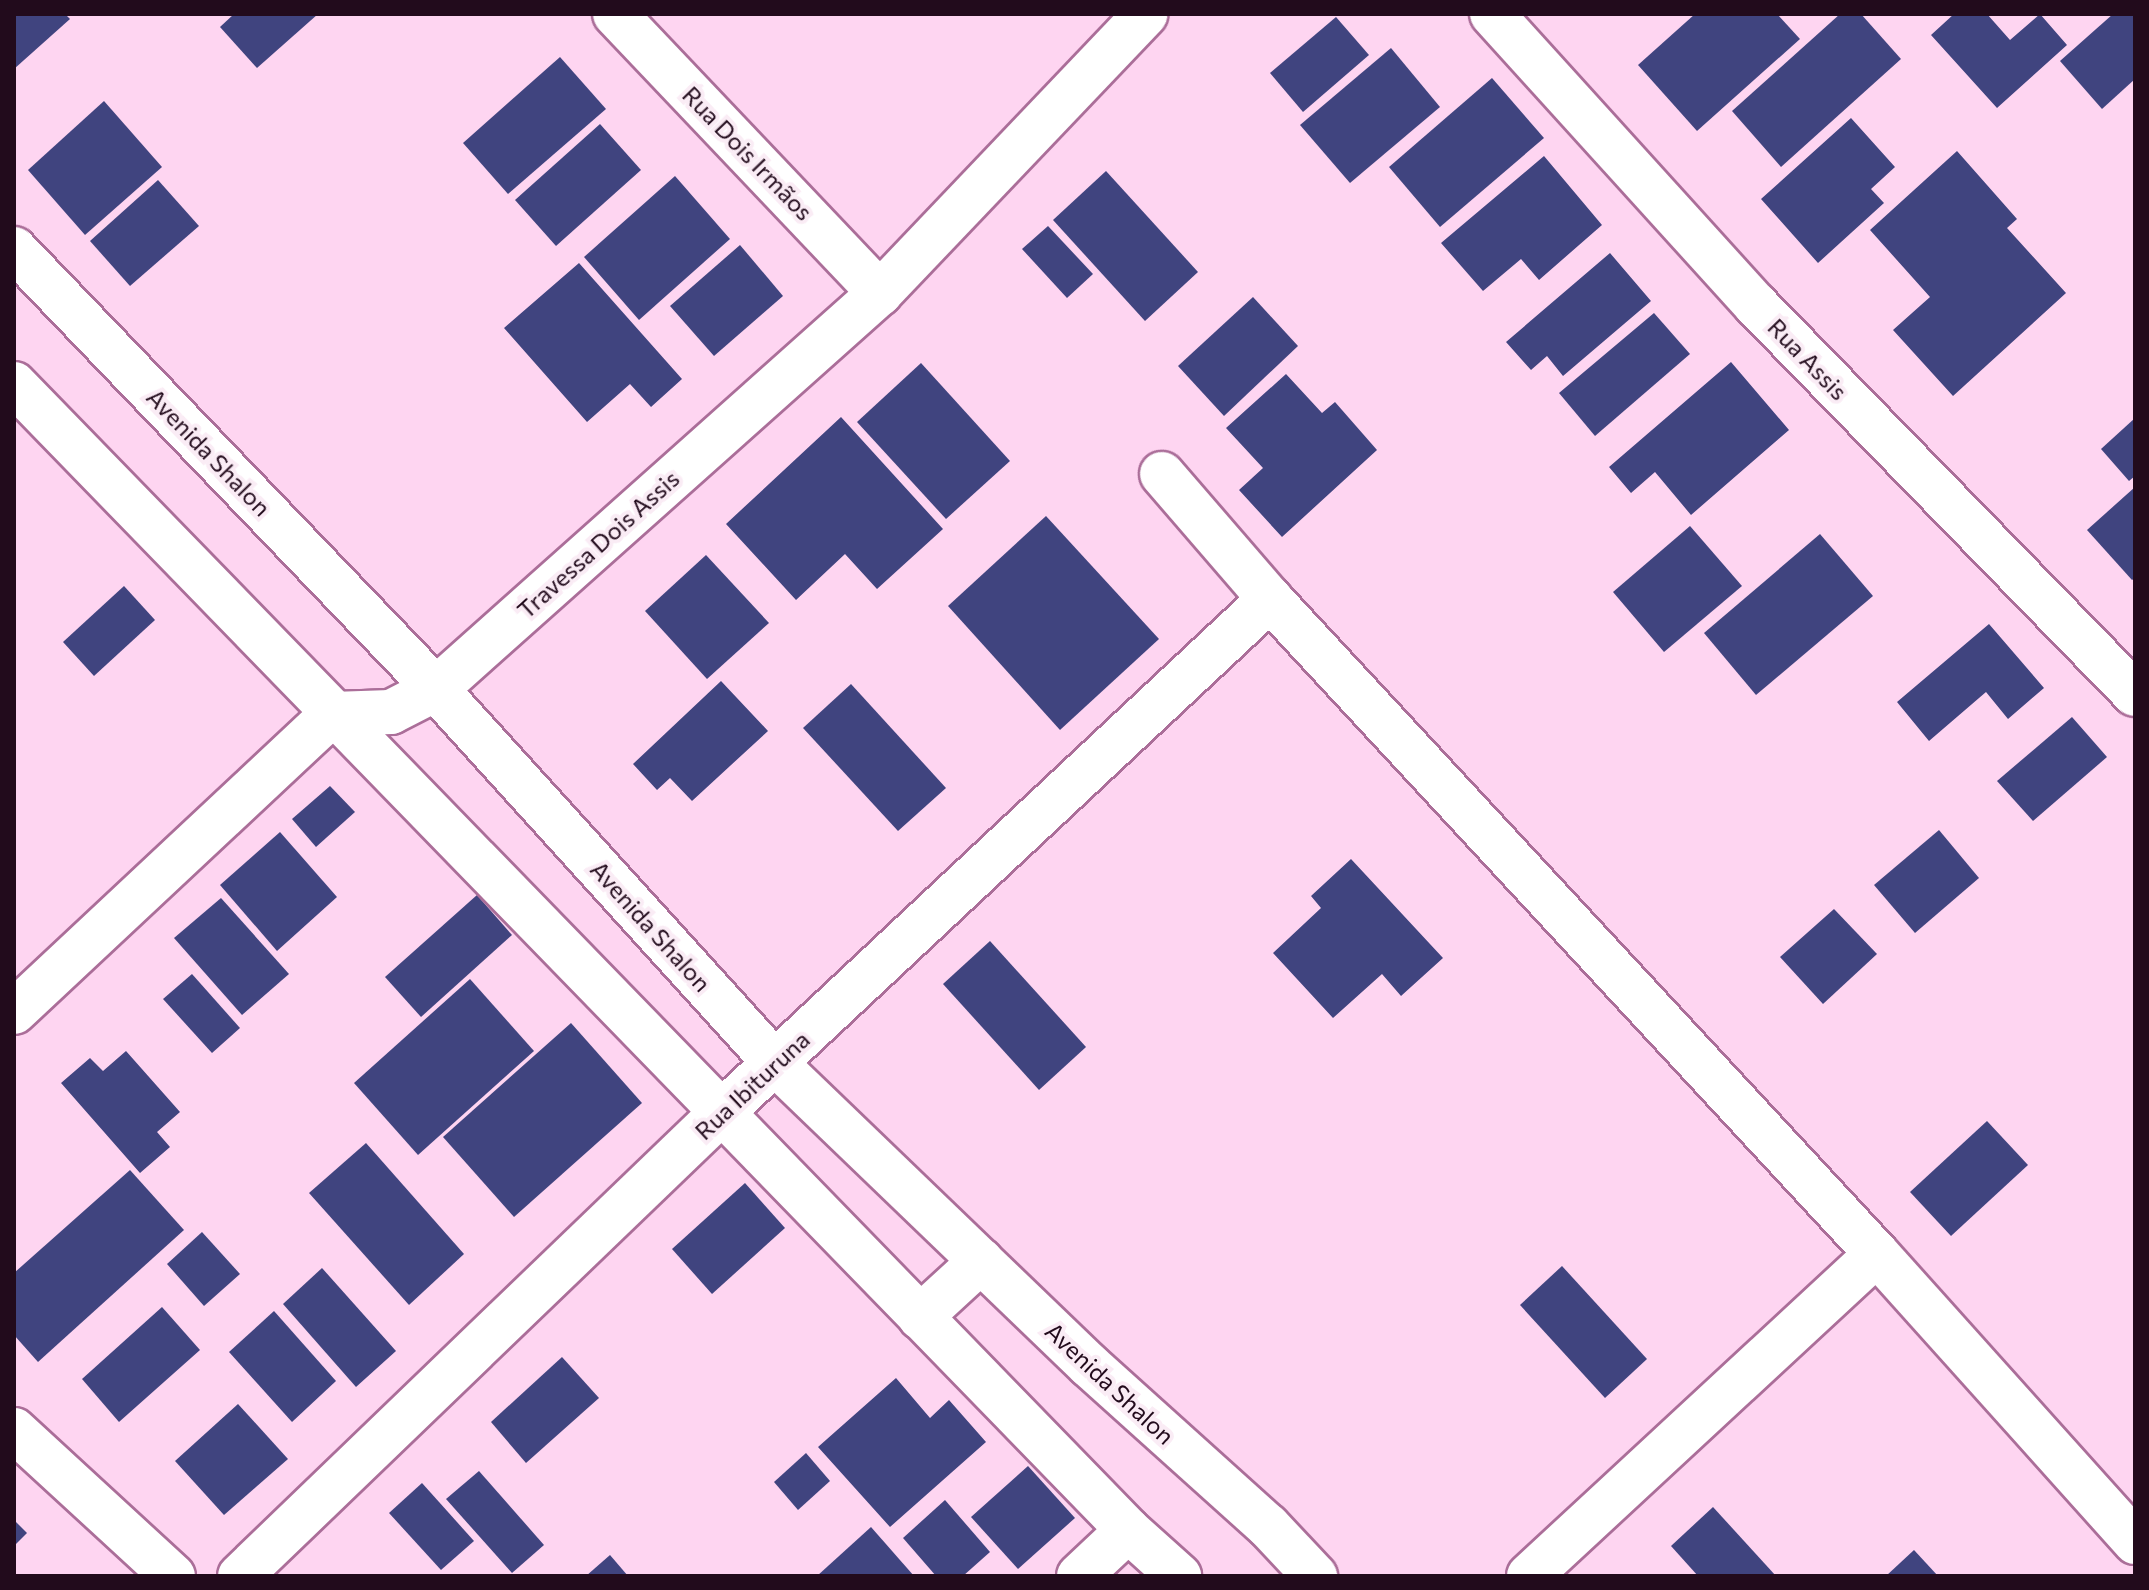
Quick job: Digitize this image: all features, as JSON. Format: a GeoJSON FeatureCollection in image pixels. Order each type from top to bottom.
{"type":"FeatureCollection","features":[{"type":"Feature","properties":{"kind":"street","name":"Rua Dois Irmãos"},"geometry":{"type":"LineString","coordinates":[[615,14],[880,293]]}},
{"type":"Feature","properties":{"kind":"street","name":"Travessa Dois Assis"},"geometry":{"type":"LineString","coordinates":[[333,714],[391,712],[436,689],[880,293],[1146,14]]}},
{"type":"Feature","properties":{"kind":"street","name":"Rua Assis"},"geometry":{"type":"LineString","coordinates":[[1492,14],[1756,305],[2135,694]]}},
{"type":"Feature","properties":{"kind":"street","name":"Avenida Shalon"},"geometry":{"type":"LineString","coordinates":[[14,249],[436,689],[776,1064],[1089,1365],[1268,1526],[1315,1576]]}},
{"type":"Feature","properties":{"kind":"street"},"geometry":{"type":"LineString","coordinates":[[14,384],[1128,1530],[1179,1576]]}},
{"type":"Feature","properties":{"kind":"street"},"geometry":{"type":"LineString","coordinates":[[1162,474],[1270,599],[1877,1254],[2135,1542]]}},
{"type":"Feature","properties":{"kind":"street","name":"Rua Ibituruna"},"geometry":{"type":"LineString","coordinates":[[240,1576],[722,1112],[1270,599]]}},
{"type":"Feature","properties":{"kind":"street"},"geometry":{"type":"LineString","coordinates":[[14,1012],[333,714]]}},
{"type":"Feature","properties":{"kind":"street"},"geometry":{"type":"LineString","coordinates":[[1529,1576],[1877,1254]]}},
{"type":"Feature","properties":{"kind":"street"},"geometry":{"type":"LineString","coordinates":[[920,1317],[981,1261]]}},
{"type":"Feature","properties":{"kind":"street"},"geometry":{"type":"LineString","coordinates":[[14,1430],[173,1576]]}},
{"type":"Feature","properties":{"kind":"street"},"geometry":{"type":"LineString","coordinates":[[1079,1576],[1128,1530]]}},
{"type":"Feature","properties":{"kind":"building"},"geometry":{"type":"Polygon","coordinates":[[[14,14],[65,14],[70,19],[14,69],[14,14]]]}},
{"type":"Feature","properties":{"kind":"building"},"geometry":{"type":"Polygon","coordinates":[[[234,14],[318,14],[257,68],[220,27],[234,14]]]}},
{"type":"Feature","properties":{"kind":"building"},"geometry":{"type":"Polygon","coordinates":[[[1695,14],[1777,14],[1800,39],[1697,131],[1638,65],[1695,14]]]}},
{"type":"Feature","properties":{"kind":"building"},"geometry":{"type":"Polygon","coordinates":[[[1840,14],[1861,14],[1901,59],[1781,167],[1732,111],[1840,14]]]}},
{"type":"Feature","properties":{"kind":"building"},"geometry":{"type":"Polygon","coordinates":[[[1954,14],[1987,14],[2010,40],[2040,14],[2067,45],[1997,108],[1931,35],[1954,14]]]}},
{"type":"Feature","properties":{"kind":"building"},"geometry":{"type":"Polygon","coordinates":[[[2113,14],[2135,14],[2135,79],[2102,109],[2060,61],[2113,14]]]}},
{"type":"Feature","properties":{"kind":"building"},"geometry":{"type":"Polygon","coordinates":[[[1336,17],[1369,55],[1303,112],[1270,73],[1336,17]]]}},
{"type":"Feature","properties":{"kind":"building"},"geometry":{"type":"Polygon","coordinates":[[[1391,48],[1440,107],[1350,183],[1300,125],[1391,48]]]}},
{"type":"Feature","properties":{"kind":"building"},"geometry":{"type":"Polygon","coordinates":[[[560,57],[606,109],[508,194],[463,143],[560,57]]]}},
{"type":"Feature","properties":{"kind":"building"},"geometry":{"type":"Polygon","coordinates":[[[1492,78],[1544,138],[1440,227],[1389,167],[1492,78]]]}},
{"type":"Feature","properties":{"kind":"building"},"geometry":{"type":"Polygon","coordinates":[[[104,101],[162,167],[85,235],[28,170],[104,101]]]}},
{"type":"Feature","properties":{"kind":"building"},"geometry":{"type":"Polygon","coordinates":[[[1851,118],[1895,167],[1871,189],[1884,203],[1818,263],[1761,199],[1851,118]]]}},
{"type":"Feature","properties":{"kind":"building"},"geometry":{"type":"Polygon","coordinates":[[[600,124],[641,170],[556,246],[515,200],[600,124]]]}},
{"type":"Feature","properties":{"kind":"building"},"geometry":{"type":"Polygon","coordinates":[[[1957,151],[2017,219],[2007,228],[2066,293],[1953,396],[1893,330],[1930,297],[1870,230],[1957,151]]]}},
{"type":"Feature","properties":{"kind":"building"},"geometry":{"type":"Polygon","coordinates":[[[1544,156],[1602,225],[1539,280],[1521,259],[1483,291],[1441,243],[1544,156]]]}},
{"type":"Feature","properties":{"kind":"building"},"geometry":{"type":"Polygon","coordinates":[[[1106,171],[1198,272],[1145,321],[1053,220],[1106,171]]]}},
{"type":"Feature","properties":{"kind":"building"},"geometry":{"type":"Polygon","coordinates":[[[675,176],[730,239],[639,320],[584,257],[675,176]]]}},
{"type":"Feature","properties":{"kind":"building"},"geometry":{"type":"Polygon","coordinates":[[[158,180],[199,226],[130,286],[90,241],[158,180]]]}},
{"type":"Feature","properties":{"kind":"building"},"geometry":{"type":"Polygon","coordinates":[[[1048,226],[1093,274],[1067,298],[1022,249],[1048,226]]]}},
{"type":"Feature","properties":{"kind":"building"},"geometry":{"type":"Polygon","coordinates":[[[740,245],[783,296],[714,356],[670,306],[740,245]]]}},
{"type":"Feature","properties":{"kind":"building"},"geometry":{"type":"Polygon","coordinates":[[[1610,253],[1651,301],[1563,376],[1547,356],[1531,370],[1506,342],[1610,253]]]}},
{"type":"Feature","properties":{"kind":"building"},"geometry":{"type":"Polygon","coordinates":[[[579,263],[682,379],[651,407],[630,384],[587,422],[504,328],[579,263]]]}},
{"type":"Feature","properties":{"kind":"building"},"geometry":{"type":"Polygon","coordinates":[[[1253,297],[1298,346],[1224,416],[1178,366],[1253,297]]]}},
{"type":"Feature","properties":{"kind":"building"},"geometry":{"type":"Polygon","coordinates":[[[1654,313],[1690,354],[1595,436],[1559,393],[1654,313]]]}},
{"type":"Feature","properties":{"kind":"building"},"geometry":{"type":"Polygon","coordinates":[[[1731,362],[1789,430],[1691,515],[1655,472],[1631,493],[1609,467],[1731,362]]]}},
{"type":"Feature","properties":{"kind":"building"},"geometry":{"type":"Polygon","coordinates":[[[921,363],[1010,461],[946,519],[857,422],[921,363]]]}},
{"type":"Feature","properties":{"kind":"building"},"geometry":{"type":"Polygon","coordinates":[[[1286,374],[1322,413],[1335,402],[1377,450],[1282,537],[1239,490],[1263,468],[1226,428],[1286,374]]]}},
{"type":"Feature","properties":{"kind":"building"},"geometry":{"type":"Polygon","coordinates":[[[841,417],[943,529],[877,589],[845,554],[796,600],[726,524],[841,417]]]}},
{"type":"Feature","properties":{"kind":"building"},"geometry":{"type":"Polygon","coordinates":[[[2135,418],[2135,476],[2129,481],[2101,449],[2135,418]]]}},
{"type":"Feature","properties":{"kind":"building"},"geometry":{"type":"Polygon","coordinates":[[[2135,487],[2135,578],[2132,580],[2087,530],[2135,487]]]}},
{"type":"Feature","properties":{"kind":"building"},"geometry":{"type":"Polygon","coordinates":[[[1046,516],[1159,639],[1060,730],[948,606],[1046,516]]]}},
{"type":"Feature","properties":{"kind":"building"},"geometry":{"type":"Polygon","coordinates":[[[1690,526],[1742,586],[1664,652],[1613,592],[1690,526]]]}},
{"type":"Feature","properties":{"kind":"building"},"geometry":{"type":"Polygon","coordinates":[[[1820,534],[1873,596],[1756,695],[1704,633],[1820,534]]]}},
{"type":"Feature","properties":{"kind":"building"},"geometry":{"type":"Polygon","coordinates":[[[706,555],[769,623],[707,679],[645,611],[706,555]]]}},
{"type":"Feature","properties":{"kind":"building"},"geometry":{"type":"Polygon","coordinates":[[[124,586],[155,620],[94,676],[63,642],[124,586]]]}},
{"type":"Feature","properties":{"kind":"building"},"geometry":{"type":"Polygon","coordinates":[[[1989,624],[2044,688],[2008,719],[1986,692],[1929,741],[1897,702],[1989,624]]]}},
{"type":"Feature","properties":{"kind":"building"},"geometry":{"type":"Polygon","coordinates":[[[721,681],[768,731],[692,801],[670,778],[657,790],[633,764],[721,681]]]}},
{"type":"Feature","properties":{"kind":"building"},"geometry":{"type":"Polygon","coordinates":[[[851,684],[946,788],[898,831],[803,728],[851,684]]]}},
{"type":"Feature","properties":{"kind":"building"},"geometry":{"type":"Polygon","coordinates":[[[2072,717],[2107,757],[2033,821],[1997,781],[2072,717]]]}},
{"type":"Feature","properties":{"kind":"building"},"geometry":{"type":"Polygon","coordinates":[[[330,786],[355,812],[316,847],[292,819],[330,786]]]}},
{"type":"Feature","properties":{"kind":"building"},"geometry":{"type":"Polygon","coordinates":[[[1939,830],[1979,878],[1915,933],[1874,885],[1939,830]]]}},
{"type":"Feature","properties":{"kind":"building"},"geometry":{"type":"Polygon","coordinates":[[[280,832],[337,897],[277,951],[220,885],[280,832]]]}},
{"type":"Feature","properties":{"kind":"building"},"geometry":{"type":"Polygon","coordinates":[[[1351,859],[1443,958],[1401,996],[1382,974],[1333,1018],[1273,953],[1321,908],[1311,896],[1351,859]]]}},
{"type":"Feature","properties":{"kind":"building"},"geometry":{"type":"Polygon","coordinates":[[[477,895],[512,935],[421,1017],[385,977],[477,895]]]}},
{"type":"Feature","properties":{"kind":"building"},"geometry":{"type":"Polygon","coordinates":[[[221,898],[289,974],[242,1015],[174,938],[221,898]]]}},
{"type":"Feature","properties":{"kind":"building"},"geometry":{"type":"Polygon","coordinates":[[[1834,909],[1877,954],[1823,1004],[1780,957],[1834,909]]]}},
{"type":"Feature","properties":{"kind":"building"},"geometry":{"type":"Polygon","coordinates":[[[990,941],[1086,1047],[1039,1090],[943,984],[990,941]]]}},
{"type":"Feature","properties":{"kind":"building"},"geometry":{"type":"Polygon","coordinates":[[[192,974],[240,1028],[212,1053],[163,999],[192,974]]]}},
{"type":"Feature","properties":{"kind":"building"},"geometry":{"type":"Polygon","coordinates":[[[470,979],[534,1051],[418,1155],[354,1083],[470,979]]]}},
{"type":"Feature","properties":{"kind":"building"},"geometry":{"type":"Polygon","coordinates":[[[571,1023],[642,1103],[514,1217],[443,1137],[571,1023]]]}},
{"type":"Feature","properties":{"kind":"building"},"geometry":{"type":"Polygon","coordinates":[[[126,1051],[180,1112],[157,1132],[170,1147],[140,1173],[61,1083],[90,1058],[103,1071],[126,1051]]]}},
{"type":"Feature","properties":{"kind":"building"},"geometry":{"type":"Polygon","coordinates":[[[1987,1121],[2028,1165],[1951,1236],[1910,1192],[1987,1121]]]}},
{"type":"Feature","properties":{"kind":"building"},"geometry":{"type":"Polygon","coordinates":[[[366,1143],[464,1254],[409,1305],[309,1193],[366,1143]]]}},
{"type":"Feature","properties":{"kind":"building"},"geometry":{"type":"Polygon","coordinates":[[[130,1170],[184,1230],[38,1362],[14,1335],[14,1273],[130,1170]]]}},
{"type":"Feature","properties":{"kind":"building"},"geometry":{"type":"Polygon","coordinates":[[[745,1183],[785,1228],[712,1294],[672,1249],[745,1183]]]}},
{"type":"Feature","properties":{"kind":"building"},"geometry":{"type":"Polygon","coordinates":[[[202,1232],[240,1274],[204,1306],[167,1264],[202,1232]]]}},
{"type":"Feature","properties":{"kind":"building"},"geometry":{"type":"Polygon","coordinates":[[[1562,1266],[1647,1359],[1605,1398],[1520,1305],[1562,1266]]]}},
{"type":"Feature","properties":{"kind":"building"},"geometry":{"type":"Polygon","coordinates":[[[322,1268],[396,1351],[356,1387],[283,1304],[322,1268]]]}},
{"type":"Feature","properties":{"kind":"building"},"geometry":{"type":"Polygon","coordinates":[[[162,1307],[200,1350],[119,1422],[82,1379],[162,1307]]]}},
{"type":"Feature","properties":{"kind":"building"},"geometry":{"type":"Polygon","coordinates":[[[274,1311],[336,1381],[292,1422],[229,1352],[274,1311]]]}},
{"type":"Feature","properties":{"kind":"building"},"geometry":{"type":"Polygon","coordinates":[[[562,1357],[599,1398],[526,1463],[491,1422],[562,1357]]]}},
{"type":"Feature","properties":{"kind":"building"},"geometry":{"type":"Polygon","coordinates":[[[896,1378],[930,1418],[949,1400],[986,1442],[890,1527],[818,1447],[896,1378]]]}},
{"type":"Feature","properties":{"kind":"building"},"geometry":{"type":"Polygon","coordinates":[[[238,1404],[288,1459],[224,1515],[175,1461],[238,1404]]]}},
{"type":"Feature","properties":{"kind":"building"},"geometry":{"type":"Polygon","coordinates":[[[806,1453],[830,1481],[798,1510],[774,1482],[806,1453]]]}},
{"type":"Feature","properties":{"kind":"building"},"geometry":{"type":"Polygon","coordinates":[[[1028,1466],[1075,1518],[1018,1569],[971,1517],[1028,1466]]]}},
{"type":"Feature","properties":{"kind":"building"},"geometry":{"type":"Polygon","coordinates":[[[479,1471],[544,1545],[512,1573],[446,1499],[479,1471]]]}},
{"type":"Feature","properties":{"kind":"building"},"geometry":{"type":"Polygon","coordinates":[[[422,1483],[474,1541],[441,1570],[389,1513],[422,1483]]]}},
{"type":"Feature","properties":{"kind":"building"},"geometry":{"type":"Polygon","coordinates":[[[945,1500],[990,1552],[963,1576],[936,1576],[903,1538],[945,1500]]]}},
{"type":"Feature","properties":{"kind":"building"},"geometry":{"type":"Polygon","coordinates":[[[1713,1507],[1776,1576],[1698,1576],[1671,1546],[1713,1507]]]}},
{"type":"Feature","properties":{"kind":"building"},"geometry":{"type":"Polygon","coordinates":[[[14,1520],[27,1533],[14,1546],[14,1520]]]}},
{"type":"Feature","properties":{"kind":"building"},"geometry":{"type":"Polygon","coordinates":[[[871,1527],[914,1576],[817,1576],[871,1527]]]}},
{"type":"Feature","properties":{"kind":"building"},"geometry":{"type":"Polygon","coordinates":[[[1914,1550],[1938,1576],[1886,1576],[1914,1550]]]}},
{"type":"Feature","properties":{"kind":"building"},"geometry":{"type":"Polygon","coordinates":[[[610,1555],[628,1576],[586,1576],[610,1555]]]}}]}
